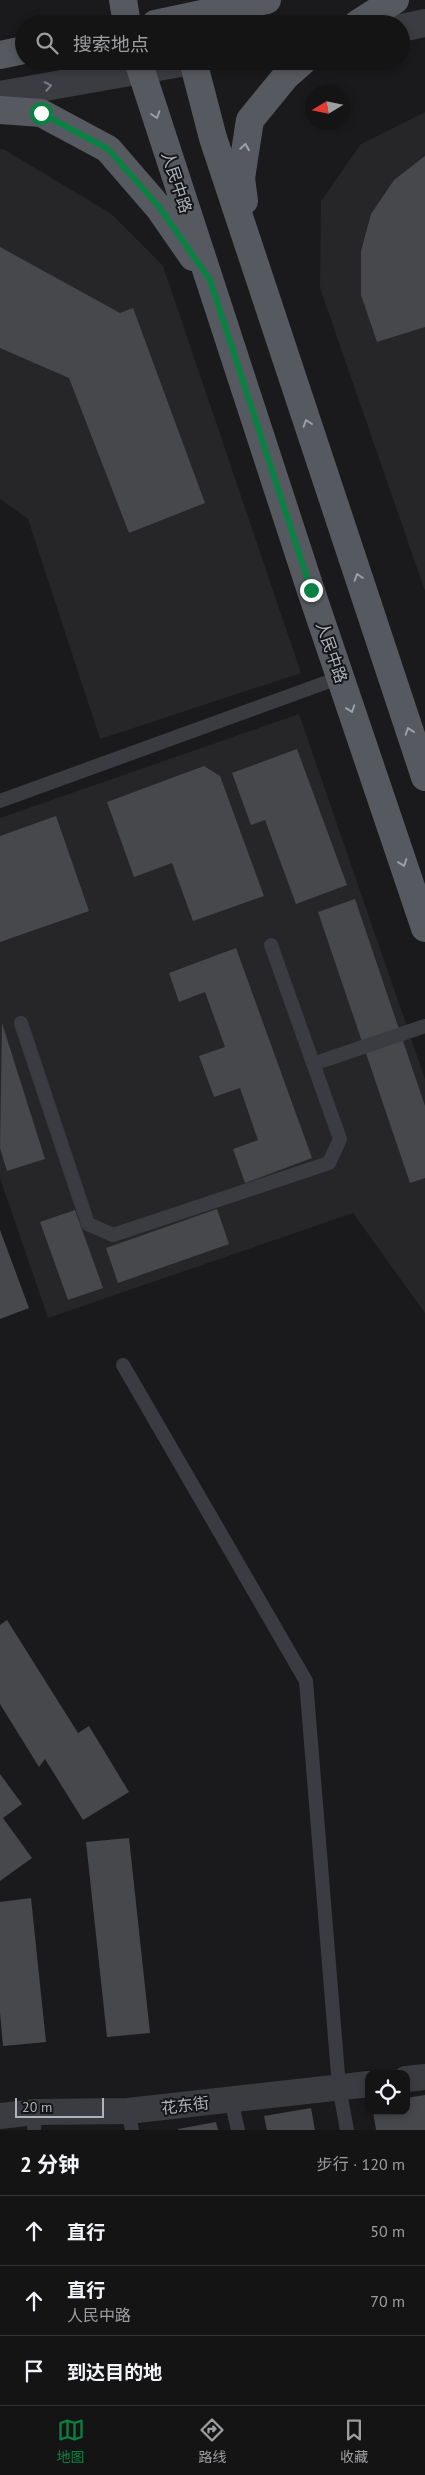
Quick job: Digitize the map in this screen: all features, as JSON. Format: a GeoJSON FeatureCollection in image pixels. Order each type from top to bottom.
{"type":"FeatureCollection","features":[{"type":"Feature","properties":{"kind":"main road"},"geometry":{"type":"LineString","coordinates":[[123,0],[126,15]]}},
{"type":"Feature","properties":{"kind":"main road"},"geometry":{"type":"LineString","coordinates":[[181,14],[267,0]]}},
{"type":"Feature","properties":{"kind":"main road"},"geometry":{"type":"LineString","coordinates":[[371,15],[395,0]]}},
{"type":"Feature","properties":{"kind":"main road"},"geometry":{"type":"LineString","coordinates":[[0,55],[15,52]]}},
{"type":"Feature","properties":{"kind":"main road","name":"人民中路"},"geometry":{"type":"LineString","coordinates":[[141,70],[340,678],[425,928]]}},
{"type":"Feature","properties":{"kind":"main road"},"geometry":{"type":"LineString","coordinates":[[195,70],[214,138],[425,778]]}},
{"type":"Feature","properties":{"kind":"main road"},"geometry":{"type":"LineString","coordinates":[[255,264],[240,178],[250,120],[286,76],[293,70]]}},
{"type":"Feature","properties":{"kind":"main road"},"geometry":{"type":"LineString","coordinates":[[0,110],[41,113],[108,149],[160,208],[210,280]]}},
{"type":"Feature","properties":{"kind":"street"},"geometry":{"type":"LineString","coordinates":[[410,26],[425,23]]}},
{"type":"Feature","properties":{"kind":"street"},"geometry":{"type":"LineString","coordinates":[[0,95],[116,70]]}},
{"type":"Feature","properties":{"kind":"street"},"geometry":{"type":"LineString","coordinates":[[410,2079],[425,2077]]}},
{"type":"Feature","properties":{"kind":"street","name":"花东街"},"geometry":{"type":"LineString","coordinates":[[0,2116],[34,2121],[130,2121],[232,2100],[365,2084]]}},
{"type":"Feature","properties":{"kind":"lane"},"geometry":{"type":"LineString","coordinates":[[0,801],[340,678]]}},
{"type":"Feature","properties":{"kind":"lane"},"geometry":{"type":"LineString","coordinates":[[21,1023],[88,1224],[113,1235],[329,1163],[340,1139],[272,945]]}},
{"type":"Feature","properties":{"kind":"lane"},"geometry":{"type":"LineString","coordinates":[[313,1064],[425,1026]]}},
{"type":"Feature","properties":{"kind":"lane"},"geometry":{"type":"LineString","coordinates":[[123,1365],[306,1681],[339,2087],[347,2130]]}},
{"type":"Feature","properties":{"kind":"lane"},"geometry":{"type":"LineString","coordinates":[[232,2100],[238,2130]]}},
{"type":"Feature","properties":{"kind":"shaded area"},"geometry":{"type":"Polygon","coordinates":[[[425,112],[425,591],[320,288],[321,201],[361,144],[425,112]]]}},
{"type":"Feature","properties":{"kind":"shaded area"},"geometry":{"type":"Polygon","coordinates":[[[0,149],[5,150],[110,213],[163,266],[301,673],[100,739],[28,519],[0,499],[0,149]]]}},
{"type":"Feature","properties":{"kind":"shaded area"},"geometry":{"type":"Polygon","coordinates":[[[299,714],[425,1079],[425,1313],[353,1213],[48,1318],[0,1178],[0,818],[299,714]]]}},
{"type":"Feature","properties":{"kind":"building"},"geometry":{"type":"Polygon","coordinates":[[[425,156],[425,327],[377,342],[361,295],[361,251],[371,214],[394,180],[425,156]]]}},
{"type":"Feature","properties":{"kind":"building"},"geometry":{"type":"Polygon","coordinates":[[[0,247],[120,313],[133,308],[205,503],[129,533],[69,378],[0,348],[0,247]]]}},
{"type":"Feature","properties":{"kind":"building"},"geometry":{"type":"Polygon","coordinates":[[[297,749],[347,885],[296,904],[265,820],[251,825],[232,773],[297,749]]]}},
{"type":"Feature","properties":{"kind":"building"},"geometry":{"type":"Polygon","coordinates":[[[204,766],[220,776],[264,896],[193,921],[172,863],[134,877],[107,802],[204,766]]]}},
{"type":"Feature","properties":{"kind":"building"},"geometry":{"type":"Polygon","coordinates":[[[56,816],[89,911],[0,942],[0,836],[56,816]]]}},
{"type":"Feature","properties":{"kind":"building"},"geometry":{"type":"Polygon","coordinates":[[[355,899],[425,1106],[425,1178],[410,1183],[318,912],[355,899]]]}},
{"type":"Feature","properties":{"kind":"building"},"geometry":{"type":"Polygon","coordinates":[[[236,948],[312,1158],[245,1183],[233,1149],[258,1140],[240,1088],[214,1097],[199,1056],[225,1047],[205,992],[179,1002],[169,973],[236,948]]]}},
{"type":"Feature","properties":{"kind":"building"},"geometry":{"type":"Polygon","coordinates":[[[2,1023],[45,1159],[7,1171],[0,1148],[2,1023]]]}},
{"type":"Feature","properties":{"kind":"building"},"geometry":{"type":"Polygon","coordinates":[[[217,1209],[229,1244],[118,1283],[106,1248],[217,1209]]]}},
{"type":"Feature","properties":{"kind":"building"},"geometry":{"type":"Polygon","coordinates":[[[75,1210],[103,1288],[68,1300],[40,1222],[75,1210]]]}},
{"type":"Feature","properties":{"kind":"building"},"geometry":{"type":"Polygon","coordinates":[[[0,1230],[29,1308],[0,1319],[0,1230]]]}},
{"type":"Feature","properties":{"kind":"building"},"geometry":{"type":"Polygon","coordinates":[[[7,1620],[78,1733],[89,1726],[129,1792],[83,1820],[45,1759],[39,1767],[0,1704],[0,1625],[7,1620]]]}},
{"type":"Feature","properties":{"kind":"building"},"geometry":{"type":"Polygon","coordinates":[[[0,1774],[22,1804],[3,1818],[32,1858],[0,1881],[0,1774]]]}},
{"type":"Feature","properties":{"kind":"building"},"geometry":{"type":"Polygon","coordinates":[[[129,1838],[150,2033],[107,2037],[86,1842],[129,1838]]]}},
{"type":"Feature","properties":{"kind":"building"},"geometry":{"type":"Polygon","coordinates":[[[31,1898],[46,2042],[3,2046],[0,2013],[0,1902],[31,1898]]]}},
{"type":"Feature","properties":{"kind":"building"},"geometry":{"type":"Polygon","coordinates":[[[425,2095],[425,2130],[376,2130],[374,2115],[410,2115],[410,2097],[425,2095]]]}},
{"type":"Feature","properties":{"kind":"building"},"geometry":{"type":"Polygon","coordinates":[[[311,2108],[315,2130],[267,2130],[264,2116],[311,2108]]]}},
{"type":"Feature","properties":{"kind":"building"},"geometry":{"type":"Polygon","coordinates":[[[216,2122],[218,2130],[178,2130],[178,2129],[216,2122]]]}},
{"type":"Feature","properties":{"kind":"route"},"geometry":{"type":"LineString","coordinates":[[41,113],[108,149],[160,208],[210,280],[311,590]]}}]}
